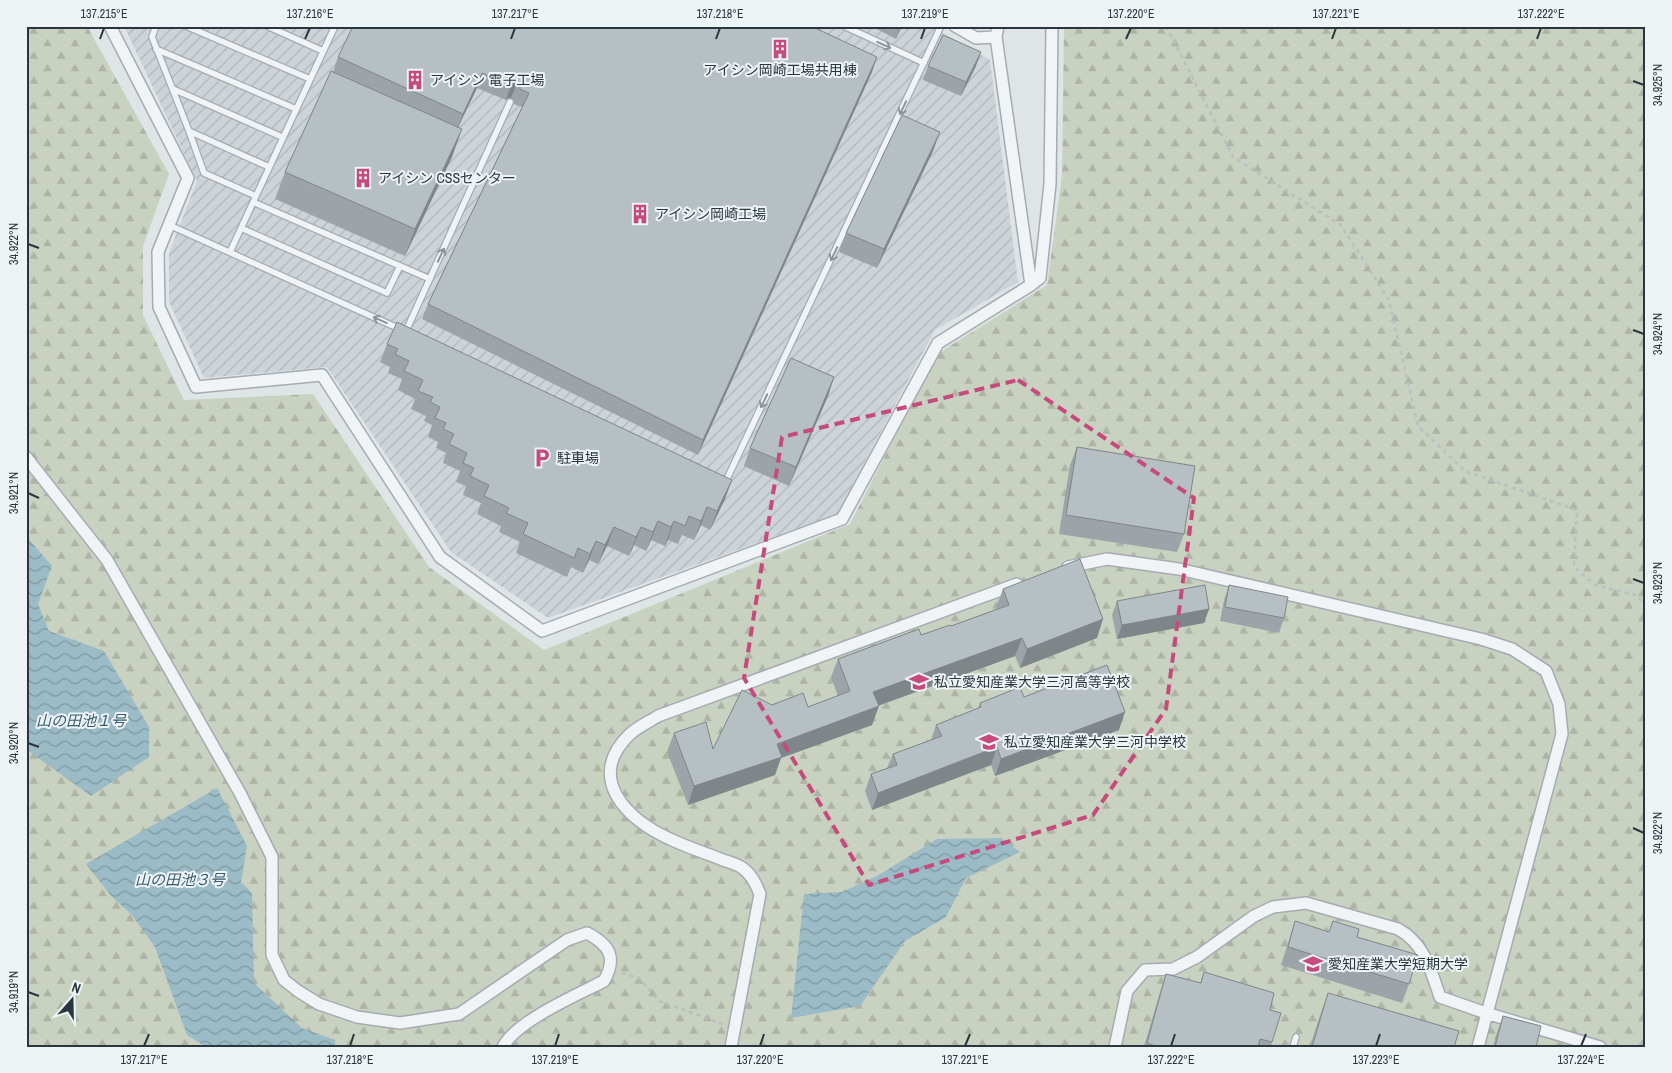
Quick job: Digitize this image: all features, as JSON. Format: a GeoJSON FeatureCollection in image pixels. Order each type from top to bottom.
{"type":"FeatureCollection","features":[{"type":"Feature","properties":{"kind":"street"},"geometry":{"type":"LineString","coordinates":[[110,26],[188,178],[158,252],[159,307],[196,387],[322,375],[440,557],[542,631],[842,519],[938,343],[1040,278],[1050,184],[1052,26]]}},
{"type":"Feature","properties":{"kind":"street"},"geometry":{"type":"LineString","coordinates":[[955,26],[976,38],[997,32],[1031,285]]}},
{"type":"Feature","properties":{"kind":"street"},"geometry":{"type":"LineString","coordinates":[[26,458],[107,560],[240,793],[272,858],[272,955],[284,980],[319,1004],[356,1017],[400,1023],[459,1014],[567,940],[587,933],[601,940],[610,954],[611,969],[604,981],[522,1025],[507,1040],[503,1047]]}},
{"type":"Feature","properties":{"kind":"street"},"geometry":{"type":"LineString","coordinates":[[1057,570],[1107,559],[1179,569],[1481,639],[1512,649],[1546,671],[1559,704],[1562,734],[1478,1047]]}},
{"type":"Feature","properties":{"kind":"street"},"geometry":{"type":"LineString","coordinates":[[731,1047],[760,894],[753,878],[742,867],[668,839],[635,818],[618,800],[611,783],[611,768],[617,750],[630,734],[658,716],[1029,580]]}},
{"type":"Feature","properties":{"kind":"street"},"geometry":{"type":"LineString","coordinates":[[1115,1047],[1127,991],[1145,970],[1173,969],[1197,957],[1254,916],[1273,907],[1306,903],[1398,929],[1409,935],[1429,964],[1440,997],[1486,1013],[1600,1047]]}},
{"type":"Feature","properties":{"kind":"lane"},"geometry":{"type":"LineString","coordinates":[[156,26],[152,37],[204,173],[254,199],[430,279]]}},
{"type":"Feature","properties":{"kind":"lane"},"geometry":{"type":"LineString","coordinates":[[186,26],[310,79]]}},
{"type":"Feature","properties":{"kind":"lane"},"geometry":{"type":"LineString","coordinates":[[267,26],[323,51]]}},
{"type":"Feature","properties":{"kind":"lane"},"geometry":{"type":"LineString","coordinates":[[230,252],[335,26]]}},
{"type":"Feature","properties":{"kind":"lane"},"geometry":{"type":"LineString","coordinates":[[844,26],[924,64]]}},
{"type":"Feature","properties":{"kind":"lane"},"geometry":{"type":"LineString","coordinates":[[715,480],[724,485],[941,26]]}},
{"type":"Feature","properties":{"kind":"lane"},"geometry":{"type":"LineString","coordinates":[[156,48],[296,109]]}},
{"type":"Feature","properties":{"kind":"lane"},"geometry":{"type":"LineString","coordinates":[[173,89],[282,137]]}},
{"type":"Feature","properties":{"kind":"lane"},"geometry":{"type":"LineString","coordinates":[[406,331],[510,102]]}},
{"type":"Feature","properties":{"kind":"lane"},"geometry":{"type":"LineString","coordinates":[[189,131],[269,167]]}},
{"type":"Feature","properties":{"kind":"lane"},"geometry":{"type":"LineString","coordinates":[[169,225],[414,336]]}},
{"type":"Feature","properties":{"kind":"lane"},"geometry":{"type":"LineString","coordinates":[[241,228],[387,293],[400,266]]}},
{"type":"Feature","properties":{"kind":"lane"},"geometry":{"type":"LineString","coordinates":[[1293,1047],[1296,1037]]}},
{"type":"Feature","properties":{"kind":"path"},"geometry":{"type":"LineString","coordinates":[[1166,26],[1234,157],[1341,225],[1389,300],[1418,426],[1465,471],[1577,510],[1574,567],[1595,585],[1636,595],[1646,605]]}},
{"type":"Feature","properties":{"kind":"path"},"geometry":{"type":"LineString","coordinates":[[611,969],[639,978],[659,1001],[734,1028]]}},
{"type":"Feature","properties":{"kind":"highlighted area"},"geometry":{"type":"Polygon","coordinates":[[[1018,380],[1194,498],[1166,709],[1093,815],[869,885],[744,678],[782,437],[1018,380]]]}},
{"type":"Feature","properties":{"kind":"shaded area"},"geometry":{"type":"Polygon","coordinates":[[[124,26],[931,26],[990,60],[1018,282],[935,330],[837,514],[548,618],[451,552],[327,367],[204,378],[169,302],[169,253],[197,181],[124,26]]]}},
{"type":"Feature","properties":{"kind":"green space"},"geometry":{"type":"Polygon","coordinates":[[[26,26],[87,26],[169,174],[143,246],[143,315],[184,400],[313,394],[429,567],[544,650],[850,524],[937,354],[1047,285],[1062,176],[1064,26],[1646,26],[1646,1047],[26,1047],[26,26]]]}},
{"type":"Feature","properties":{"kind":"water","name":"山の田池１号"},"geometry":{"type":"Polygon","coordinates":[[[26,536],[52,566],[38,604],[49,631],[104,651],[149,727],[149,757],[91,796],[30,752],[26,753],[26,536]]]}},
{"type":"Feature","properties":{"kind":"water","name":"山の田池３号"},"geometry":{"type":"Polygon","coordinates":[[[217,788],[247,846],[241,882],[252,893],[254,983],[302,1028],[335,1040],[335,1047],[206,1047],[187,1035],[155,947],[132,915],[112,897],[86,864],[217,788]]]}},
{"type":"Feature","properties":{"kind":"water"},"geometry":{"type":"Polygon","coordinates":[[[1001,838],[1020,852],[966,878],[946,917],[905,941],[860,1006],[791,1018],[804,894],[842,892],[877,876],[937,839],[1001,838]]]}},
{"type":"Feature","properties":{"kind":"building","name":"アイシン岡崎工場"},"geometry":{"type":"Polygon","coordinates":[[[353,26],[811,26],[877,57],[703,440],[428,304],[529,93],[520,89],[520,85],[517,83],[511,85],[482,73],[463,114],[338,57],[353,26]]]}},
{"type":"Feature","properties":{"kind":"building"},"geometry":{"type":"Polygon","coordinates":[[[943,35],[981,52],[966,82],[928,66],[943,35]]]}},
{"type":"Feature","properties":{"kind":"building","name":"アイシン CSSセンター"},"geometry":{"type":"Polygon","coordinates":[[[331,71],[462,129],[415,229],[285,172],[331,71]]]}},
{"type":"Feature","properties":{"kind":"building"},"geometry":{"type":"Polygon","coordinates":[[[902,115],[940,132],[884,249],[846,233],[902,115]]]}},
{"type":"Feature","properties":{"kind":"building","name":"駐車場"},"geometry":{"type":"Polygon","coordinates":[[[397,322],[732,480],[717,511],[707,507],[701,521],[689,516],[685,526],[674,521],[671,527],[658,521],[653,532],[641,527],[636,537],[614,527],[605,545],[596,541],[590,554],[578,548],[574,558],[523,534],[528,523],[506,513],[509,508],[484,496],[489,485],[470,476],[474,468],[463,463],[467,453],[449,444],[454,434],[443,429],[446,423],[435,418],[440,407],[430,402],[433,397],[418,391],[423,380],[404,371],[409,361],[395,354],[398,349],[387,344],[397,322]]]}},
{"type":"Feature","properties":{"kind":"building"},"geometry":{"type":"Polygon","coordinates":[[[791,358],[834,377],[796,467],[750,448],[791,358]]]}},
{"type":"Feature","properties":{"kind":"building"},"geometry":{"type":"Polygon","coordinates":[[[1077,447],[1195,466],[1184,534],[1066,515],[1077,447]]]}},
{"type":"Feature","properties":{"kind":"building"},"geometry":{"type":"Polygon","coordinates":[[[1080,559],[1103,619],[1027,649],[1022,638],[873,692],[879,706],[777,744],[782,757],[694,786],[674,733],[706,722],[713,749],[742,690],[772,705],[803,693],[808,707],[850,691],[838,659],[919,629],[921,635],[1009,605],[1003,589],[1080,559]]]}},
{"type":"Feature","properties":{"kind":"building"},"geometry":{"type":"Polygon","coordinates":[[[1205,585],[1209,609],[1122,625],[1117,601],[1205,585]]]}},
{"type":"Feature","properties":{"kind":"building"},"geometry":{"type":"Polygon","coordinates":[[[1229,585],[1288,597],[1284,618],[1225,607],[1229,585]]]}},
{"type":"Feature","properties":{"kind":"building"},"geometry":{"type":"Polygon","coordinates":[[[1107,665],[1125,712],[1001,759],[997,747],[878,793],[871,774],[897,765],[893,754],[942,736],[936,725],[981,707],[980,703],[1020,687],[1024,697],[1107,665]]]}},
{"type":"Feature","properties":{"kind":"building"},"geometry":{"type":"Polygon","coordinates":[[[1295,921],[1329,932],[1333,921],[1359,929],[1357,937],[1418,955],[1409,984],[1288,947],[1295,921]]]}},
{"type":"Feature","properties":{"kind":"building"},"geometry":{"type":"Polygon","coordinates":[[[1204,972],[1274,993],[1270,1010],[1281,1013],[1272,1042],[1260,1039],[1258,1047],[1158,1047],[1147,1043],[1166,974],[1201,983],[1204,972]]]}},
{"type":"Feature","properties":{"kind":"building"},"geometry":{"type":"Polygon","coordinates":[[[1328,993],[1459,1031],[1454,1047],[1312,1047],[1328,993]]]}},
{"type":"Feature","properties":{"kind":"building"},"geometry":{"type":"Polygon","coordinates":[[[1503,1016],[1541,1026],[1536,1047],[1495,1047],[1503,1016]]]}},
{"type":"Feature","properties":{"kind":"place","name":"アイシン岡崎工場共用棟"},"geometry":{"type":"Point","coordinates":[780,49]}},
{"type":"Feature","properties":{"kind":"place","name":"アイシン 電子工場"},"geometry":{"type":"Point","coordinates":[415,80]}},
{"type":"Feature","properties":{"kind":"place","name":"アイシン CSSセンター"},"geometry":{"type":"Point","coordinates":[363,178]}},
{"type":"Feature","properties":{"kind":"place","name":"アイシン岡崎工場"},"geometry":{"type":"Point","coordinates":[640,214]}},
{"type":"Feature","properties":{"kind":"place","name":"駐車場"},"geometry":{"type":"Point","coordinates":[542,458]}},
{"type":"Feature","properties":{"kind":"place","name":"私立愛知産業大学三河高等学校"},"geometry":{"type":"Point","coordinates":[919,682]}},
{"type":"Feature","properties":{"kind":"place","name":"私立愛知産業大学三河中学校"},"geometry":{"type":"Point","coordinates":[989,742]}},
{"type":"Feature","properties":{"kind":"place","name":"愛知産業大学短期大学"},"geometry":{"type":"Point","coordinates":[1313,964]}}]}
